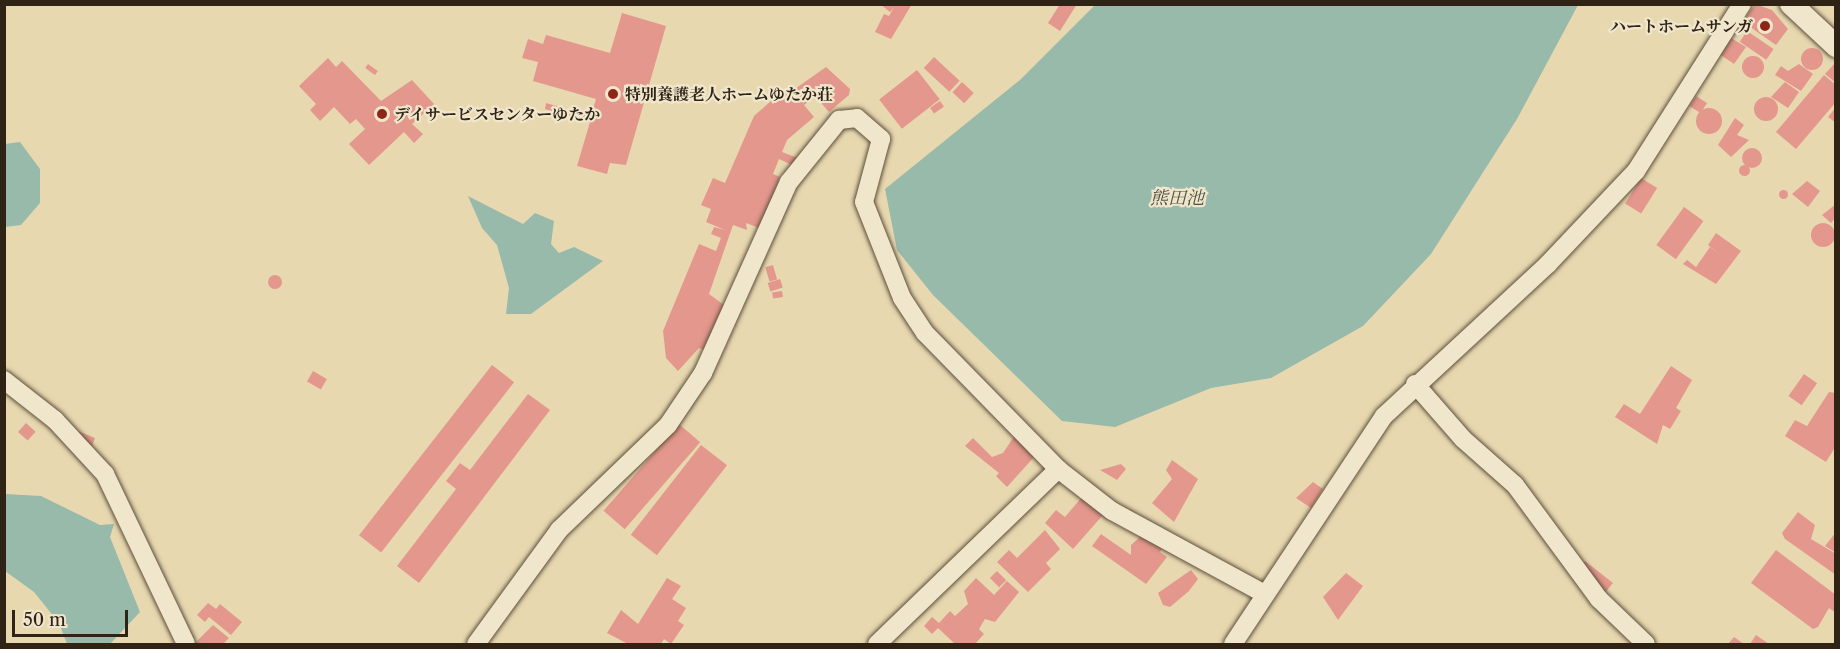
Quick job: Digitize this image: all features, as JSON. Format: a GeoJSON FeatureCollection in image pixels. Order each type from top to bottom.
{"type":"FeatureCollection","features":[{"type":"Feature","properties":{"kind":"street"},"geometry":{"type":"LineString","coordinates":[[1233,645],[1352,459],[1415,384],[1548,264],[1636,171],[1742,4]]}},
{"type":"Feature","properties":{"kind":"street"},"geometry":{"type":"LineString","coordinates":[[1791,4],[1836,46]]}},
{"type":"Feature","properties":{"kind":"street"},"geometry":{"type":"LineString","coordinates":[[476,645],[560,530],[668,425],[703,373],[789,182],[839,120],[856,118],[880,139],[864,202],[902,298],[925,333],[1058,469],[1112,511],[1265,594]]}},
{"type":"Feature","properties":{"kind":"street"},"geometry":{"type":"LineString","coordinates":[[4,380],[55,420],[105,474],[186,645]]}},
{"type":"Feature","properties":{"kind":"street"},"geometry":{"type":"LineString","coordinates":[[1415,384],[1463,439],[1515,485],[1599,599],[1646,645]]}},
{"type":"Feature","properties":{"kind":"street"},"geometry":{"type":"LineString","coordinates":[[877,645],[1058,469]]}},
{"type":"Feature","properties":{"kind":"water","name":"熊田池"},"geometry":{"type":"Polygon","coordinates":[[[1096,4],[1578,5],[1517,119],[1431,254],[1363,326],[1271,378],[1211,388],[1115,427],[1062,421],[933,295],[897,250],[885,189],[1020,80],[1096,4]]]}},
{"type":"Feature","properties":{"kind":"water"},"geometry":{"type":"Polygon","coordinates":[[[20,142],[40,169],[40,203],[21,225],[5,227],[5,144],[20,142]]]}},
{"type":"Feature","properties":{"kind":"water"},"geometry":{"type":"Polygon","coordinates":[[[468,196],[523,224],[535,213],[554,221],[551,244],[559,253],[574,247],[603,261],[531,314],[506,314],[509,288],[497,245],[482,228],[468,196]]]}},
{"type":"Feature","properties":{"kind":"water"},"geometry":{"type":"Polygon","coordinates":[[[5,494],[41,496],[100,525],[114,524],[110,537],[140,612],[110,644],[67,644],[59,623],[34,592],[5,571],[5,494]]]}},
{"type":"Feature","properties":{"kind":"building"},"geometry":{"type":"Polygon","coordinates":[[[880,4],[912,4],[891,39],[875,32],[884,14],[889,16],[894,7],[890,12],[880,4]]]}},
{"type":"Feature","properties":{"kind":"building"},"geometry":{"type":"Polygon","coordinates":[[[1060,4],[1077,4],[1060,31],[1048,23],[1060,4]]]}},
{"type":"Feature","properties":{"kind":"building","name":"ハートホームサンガ"},"geometry":{"type":"Polygon","coordinates":[[[1755,4],[1772,10],[1788,29],[1776,45],[1743,22],[1755,4]]]}},
{"type":"Feature","properties":{"kind":"building","name":"特別養護老人ホームゆたか荘"},"geometry":{"type":"Polygon","coordinates":[[[622,13],[666,26],[626,165],[610,163],[607,174],[577,166],[590,122],[545,109],[546,103],[591,116],[596,99],[533,81],[538,62],[522,58],[528,39],[543,44],[546,35],[610,53],[622,13]]]}},
{"type":"Feature","properties":{"kind":"building"},"geometry":{"type":"Polygon","coordinates":[[[1747,31],[1774,49],[1766,60],[1740,42],[1747,31]]]}},
{"type":"Feature","properties":{"kind":"building"},"geometry":{"type":"Polygon","coordinates":[[[1731,38],[1746,47],[1734,64],[1718,53],[1731,38]]]}},
{"type":"Feature","properties":{"kind":"building"},"geometry":{"type":"Polygon","coordinates":[[[1808,48],[1816,48],[1823,55],[1823,63],[1816,70],[1808,70],[1801,63],[1801,55],[1808,48]]]}},
{"type":"Feature","properties":{"kind":"building"},"geometry":{"type":"Polygon","coordinates":[[[1753,56],[1761,59],[1764,67],[1761,75],[1753,78],[1745,75],[1742,67],[1745,59],[1753,56]]]}},
{"type":"Feature","properties":{"kind":"building"},"geometry":{"type":"Polygon","coordinates":[[[934,57],[960,81],[949,92],[924,68],[934,57]]]}},
{"type":"Feature","properties":{"kind":"building","name":"デイサービスセンターゆたか"},"geometry":{"type":"Polygon","coordinates":[[[328,58],[336,67],[342,61],[381,101],[412,80],[434,104],[412,124],[423,134],[414,143],[404,132],[369,165],[349,144],[365,129],[356,119],[350,124],[334,107],[320,121],[310,110],[316,104],[299,86],[328,58]]]}},
{"type":"Feature","properties":{"kind":"building"},"geometry":{"type":"Polygon","coordinates":[[[368,64],[378,71],[375,75],[365,68],[368,64]]]}},
{"type":"Feature","properties":{"kind":"building"},"geometry":{"type":"Polygon","coordinates":[[[1799,64],[1813,74],[1801,91],[1775,75],[1781,66],[1788,71],[1799,64]]]}},
{"type":"Feature","properties":{"kind":"building"},"geometry":{"type":"Polygon","coordinates":[[[1834,64],[1836,65],[1836,83],[1825,74],[1834,64]]]}},
{"type":"Feature","properties":{"kind":"building"},"geometry":{"type":"Polygon","coordinates":[[[826,67],[850,89],[849,95],[829,112],[815,96],[804,105],[814,117],[787,140],[782,152],[798,158],[794,166],[779,159],[773,174],[780,177],[762,229],[746,223],[747,230],[733,225],[709,294],[724,305],[706,351],[699,348],[678,371],[666,358],[663,331],[699,244],[716,251],[721,238],[711,234],[714,227],[725,230],[706,222],[711,209],[701,205],[713,178],[725,183],[754,116],[788,86],[792,91],[826,67]]]}},
{"type":"Feature","properties":{"kind":"building"},"geometry":{"type":"Polygon","coordinates":[[[917,70],[940,99],[902,129],[879,100],[917,70]]]}},
{"type":"Feature","properties":{"kind":"building"},"geometry":{"type":"Polygon","coordinates":[[[1824,75],[1836,85],[1836,102],[1796,149],[1776,132],[1824,75]]]}},
{"type":"Feature","properties":{"kind":"building"},"geometry":{"type":"Polygon","coordinates":[[[962,82],[974,93],[964,103],[952,92],[962,82]]]}},
{"type":"Feature","properties":{"kind":"building"},"geometry":{"type":"Polygon","coordinates":[[[1785,82],[1799,92],[1788,108],[1771,97],[1785,82]]]}},
{"type":"Feature","properties":{"kind":"building"},"geometry":{"type":"Polygon","coordinates":[[[1696,96],[1707,103],[1701,113],[1690,106],[1696,96]]]}},
{"type":"Feature","properties":{"kind":"building"},"geometry":{"type":"Polygon","coordinates":[[[1766,97],[1771,98],[1777,104],[1777,114],[1771,120],[1766,121],[1761,120],[1755,114],[1754,109],[1755,104],[1761,98],[1766,97]]]}},
{"type":"Feature","properties":{"kind":"building"},"geometry":{"type":"Polygon","coordinates":[[[940,101],[944,107],[934,114],[930,108],[940,101]]]}},
{"type":"Feature","properties":{"kind":"building"},"geometry":{"type":"Polygon","coordinates":[[[1836,107],[1836,123],[1828,117],[1836,107]]]}},
{"type":"Feature","properties":{"kind":"building"},"geometry":{"type":"Polygon","coordinates":[[[1709,108],[1718,112],[1722,121],[1718,130],[1709,134],[1700,130],[1696,121],[1700,112],[1709,108]]]}},
{"type":"Feature","properties":{"kind":"building"},"geometry":{"type":"Polygon","coordinates":[[[1735,118],[1744,125],[1737,135],[1749,140],[1731,157],[1718,145],[1735,118]]]}},
{"type":"Feature","properties":{"kind":"building"},"geometry":{"type":"Polygon","coordinates":[[[1752,148],[1759,151],[1762,158],[1759,165],[1752,168],[1745,165],[1742,158],[1745,151],[1752,148]]]}},
{"type":"Feature","properties":{"kind":"building"},"geometry":{"type":"Polygon","coordinates":[[[1744,164],[1750,170],[1744,176],[1738,170],[1744,164]]]}},
{"type":"Feature","properties":{"kind":"building"},"geometry":{"type":"Polygon","coordinates":[[[1641,178],[1657,188],[1641,214],[1625,203],[1641,178]]]}},
{"type":"Feature","properties":{"kind":"building"},"geometry":{"type":"Polygon","coordinates":[[[1807,181],[1820,191],[1808,207],[1792,194],[1807,181]]]}},
{"type":"Feature","properties":{"kind":"building"},"geometry":{"type":"Polygon","coordinates":[[[1783,190],[1787,194],[1783,198],[1779,194],[1783,190]]]}},
{"type":"Feature","properties":{"kind":"building"},"geometry":{"type":"Polygon","coordinates":[[[1836,204],[1836,217],[1831,223],[1822,215],[1836,204]]]}},
{"type":"Feature","properties":{"kind":"building"},"geometry":{"type":"Polygon","coordinates":[[[1684,207],[1703,221],[1676,259],[1656,245],[1684,207]]]}},
{"type":"Feature","properties":{"kind":"building"},"geometry":{"type":"Polygon","coordinates":[[[1823,223],[1832,226],[1835,235],[1832,244],[1823,247],[1814,244],[1811,235],[1814,226],[1823,223]]]}},
{"type":"Feature","properties":{"kind":"building"},"geometry":{"type":"Polygon","coordinates":[[[1716,233],[1741,251],[1716,284],[1683,264],[1687,260],[1696,267],[1710,247],[1724,258],[1708,245],[1716,233]]]}},
{"type":"Feature","properties":{"kind":"building"},"geometry":{"type":"Polygon","coordinates":[[[773,265],[777,279],[769,282],[765,267],[773,265]]]}},
{"type":"Feature","properties":{"kind":"building"},"geometry":{"type":"Polygon","coordinates":[[[275,275],[280,277],[282,282],[280,287],[275,289],[270,287],[268,282],[270,277],[275,275]]]}},
{"type":"Feature","properties":{"kind":"building"},"geometry":{"type":"Polygon","coordinates":[[[780,279],[783,288],[770,292],[768,283],[780,279]]]}},
{"type":"Feature","properties":{"kind":"building"},"geometry":{"type":"Polygon","coordinates":[[[782,291],[783,297],[773,298],[772,293],[782,291]]]}},
{"type":"Feature","properties":{"kind":"building"},"geometry":{"type":"Polygon","coordinates":[[[492,365],[514,382],[381,552],[359,535],[492,365]]]}},
{"type":"Feature","properties":{"kind":"building"},"geometry":{"type":"Polygon","coordinates":[[[1671,366],[1692,380],[1676,408],[1681,411],[1670,429],[1663,425],[1657,444],[1615,417],[1624,404],[1640,414],[1671,366]]]}},
{"type":"Feature","properties":{"kind":"building"},"geometry":{"type":"Polygon","coordinates":[[[313,371],[327,379],[321,389],[307,381],[313,371]]]}},
{"type":"Feature","properties":{"kind":"building"},"geometry":{"type":"Polygon","coordinates":[[[1804,374],[1817,383],[1802,405],[1789,396],[1804,374]]]}},
{"type":"Feature","properties":{"kind":"building"},"geometry":{"type":"Polygon","coordinates":[[[1829,392],[1836,393],[1836,446],[1826,462],[1785,436],[1795,420],[1807,426],[1829,392]]]}},
{"type":"Feature","properties":{"kind":"building"},"geometry":{"type":"Polygon","coordinates":[[[528,394],[550,410],[419,583],[397,566],[456,489],[446,481],[460,463],[470,470],[528,394]]]}},
{"type":"Feature","properties":{"kind":"building"},"geometry":{"type":"Polygon","coordinates":[[[26,423],[36,432],[28,441],[18,432],[26,423]]]}},
{"type":"Feature","properties":{"kind":"building"},"geometry":{"type":"Polygon","coordinates":[[[679,424],[700,442],[625,529],[604,511],[679,424]]]}},
{"type":"Feature","properties":{"kind":"building"},"geometry":{"type":"Polygon","coordinates":[[[73,429],[95,438],[90,451],[73,429]]]}},
{"type":"Feature","properties":{"kind":"building"},"geometry":{"type":"Polygon","coordinates":[[[1015,435],[1035,456],[1007,487],[996,476],[999,473],[965,446],[973,438],[992,457],[1003,453],[1015,435]]]}},
{"type":"Feature","properties":{"kind":"building"},"geometry":{"type":"Polygon","coordinates":[[[701,445],[727,465],[657,555],[631,535],[701,445]]]}},
{"type":"Feature","properties":{"kind":"building"},"geometry":{"type":"Polygon","coordinates":[[[1172,460],[1198,479],[1174,522],[1152,503],[1172,479],[1166,470],[1172,460]]]}},
{"type":"Feature","properties":{"kind":"building"},"geometry":{"type":"Polygon","coordinates":[[[1121,464],[1126,469],[1117,480],[1100,470],[1121,464]]]}},
{"type":"Feature","properties":{"kind":"building"},"geometry":{"type":"Polygon","coordinates":[[[1313,482],[1323,489],[1311,508],[1296,498],[1313,482]]]}},
{"type":"Feature","properties":{"kind":"building"},"geometry":{"type":"Polygon","coordinates":[[[1088,490],[1104,493],[1119,506],[1107,520],[1102,516],[1073,549],[1045,523],[1056,510],[1065,517],[1088,490]]]}},
{"type":"Feature","properties":{"kind":"building"},"geometry":{"type":"Polygon","coordinates":[[[1130,509],[1169,539],[1160,552],[1167,557],[1146,584],[1092,546],[1101,534],[1131,555],[1131,545],[1148,530],[1140,537],[1120,522],[1130,509]]]}},
{"type":"Feature","properties":{"kind":"building"},"geometry":{"type":"Polygon","coordinates":[[[1798,512],[1815,525],[1811,539],[1836,554],[1836,575],[1785,539],[1782,533],[1798,512]]]}},
{"type":"Feature","properties":{"kind":"building"},"geometry":{"type":"Polygon","coordinates":[[[1045,530],[1060,549],[1046,563],[1051,569],[1028,592],[997,562],[1009,550],[1017,558],[1045,530]]]}},
{"type":"Feature","properties":{"kind":"building"},"geometry":{"type":"Polygon","coordinates":[[[1836,532],[1836,553],[1825,546],[1836,532]]]}},
{"type":"Feature","properties":{"kind":"building"},"geometry":{"type":"Polygon","coordinates":[[[1776,550],[1836,595],[1836,613],[1829,608],[1818,627],[1813,629],[1751,583],[1776,550]]]}},
{"type":"Feature","properties":{"kind":"building"},"geometry":{"type":"Polygon","coordinates":[[[1585,561],[1613,583],[1603,595],[1577,570],[1585,561]]]}},
{"type":"Feature","properties":{"kind":"building"},"geometry":{"type":"Polygon","coordinates":[[[1191,570],[1198,579],[1189,591],[1170,607],[1163,605],[1158,593],[1191,570]]]}},
{"type":"Feature","properties":{"kind":"building"},"geometry":{"type":"Polygon","coordinates":[[[997,571],[1006,580],[999,587],[990,578],[997,571]]]}},
{"type":"Feature","properties":{"kind":"building"},"geometry":{"type":"Polygon","coordinates":[[[1346,573],[1363,586],[1338,620],[1323,597],[1346,573]]]}},
{"type":"Feature","properties":{"kind":"building"},"geometry":{"type":"Polygon","coordinates":[[[667,578],[681,586],[672,599],[686,608],[678,621],[684,625],[671,644],[664,639],[661,644],[628,644],[607,633],[621,610],[638,624],[667,578]]]}},
{"type":"Feature","properties":{"kind":"building"},"geometry":{"type":"Polygon","coordinates":[[[976,578],[994,595],[1007,581],[1019,592],[995,622],[985,619],[979,629],[984,634],[975,644],[955,644],[938,628],[932,634],[924,626],[932,617],[939,623],[950,611],[955,616],[968,604],[964,591],[976,578]]]}},
{"type":"Feature","properties":{"kind":"building"},"geometry":{"type":"Polygon","coordinates":[[[208,603],[216,609],[220,604],[242,622],[231,635],[209,617],[205,622],[197,615],[208,603]]]}},
{"type":"Feature","properties":{"kind":"building"},"geometry":{"type":"Polygon","coordinates":[[[213,625],[229,638],[223,644],[194,644],[213,625]]]}},
{"type":"Feature","properties":{"kind":"building"},"geometry":{"type":"Polygon","coordinates":[[[1756,635],[1769,644],[1750,644],[1756,635]]]}},
{"type":"Feature","properties":{"kind":"building"},"geometry":{"type":"Polygon","coordinates":[[[1734,637],[1744,644],[1728,644],[1734,637]]]}},
{"type":"Feature","properties":{"kind":"place","name":"ハートホームサンガ"},"geometry":{"type":"Point","coordinates":[1765,26]}},
{"type":"Feature","properties":{"kind":"place","name":"特別養護老人ホームゆたか荘"},"geometry":{"type":"Point","coordinates":[613,94]}},
{"type":"Feature","properties":{"kind":"place","name":"デイサービスセンターゆたか"},"geometry":{"type":"Point","coordinates":[382,114]}}]}
